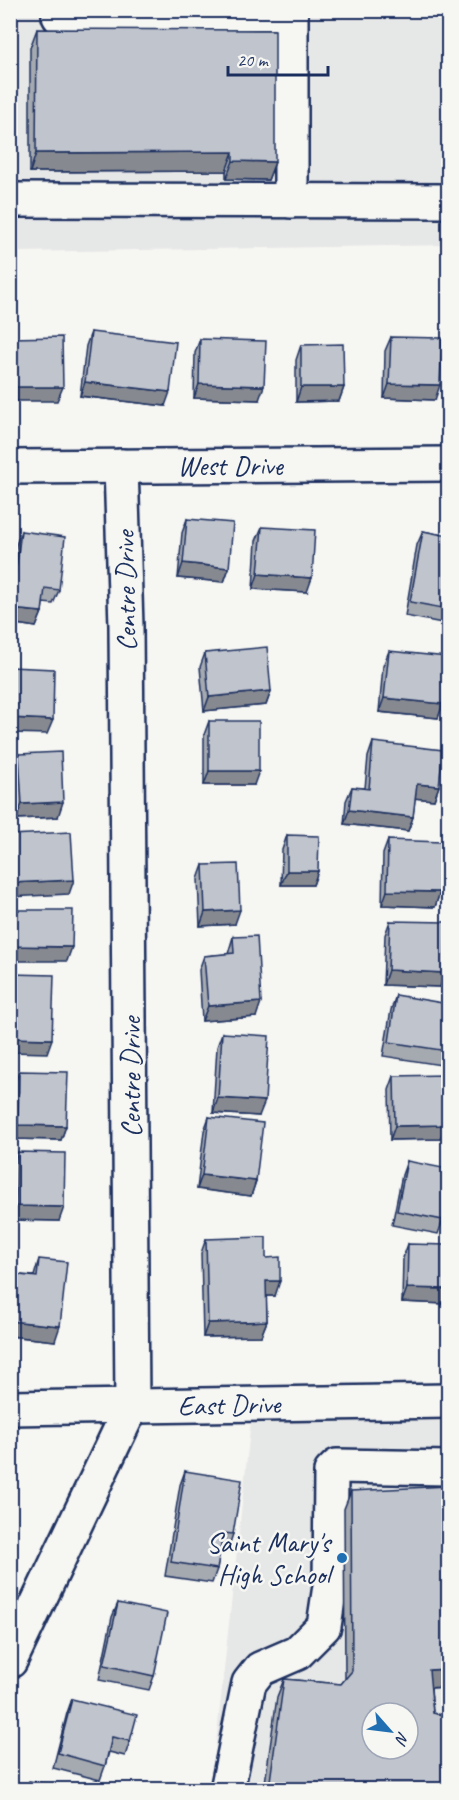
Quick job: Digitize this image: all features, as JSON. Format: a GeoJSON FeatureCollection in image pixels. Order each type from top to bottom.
{"type":"FeatureCollection","features":[{"type":"Feature","properties":{"kind":"street"},"geometry":{"type":"LineString","coordinates":[[59,10],[58,16],[291,12],[291,201]]}},
{"type":"Feature","properties":{"kind":"street"},"geometry":{"type":"LineString","coordinates":[[10,200],[448,201]]}},
{"type":"Feature","properties":{"kind":"street","name":"West Drive"},"geometry":{"type":"LineString","coordinates":[[10,466],[448,464]]}},
{"type":"Feature","properties":{"kind":"street","name":"Centre Drive"},"geometry":{"type":"LineString","coordinates":[[10,1661],[132,1405],[126,638],[121,466]]}},
{"type":"Feature","properties":{"kind":"street","name":"East Drive"},"geometry":{"type":"LineString","coordinates":[[10,1408],[448,1401]]}},
{"type":"Feature","properties":{"kind":"street"},"geometry":{"type":"LineString","coordinates":[[227,1790],[249,1683],[260,1669],[297,1653],[324,1626],[330,1586],[331,1472],[337,1466],[448,1468]]}},
{"type":"Feature","properties":{"kind":"shaded area"},"geometry":{"type":"Polygon","coordinates":[[[10,11],[448,11],[448,245],[11,252],[10,11]]]}},
{"type":"Feature","properties":{"kind":"shaded area","name":"Saint Mary's High School"},"geometry":{"type":"Polygon","coordinates":[[[448,1401],[448,1789],[211,1790],[253,1403],[448,1401]]]}},
{"type":"Feature","properties":{"kind":"building"},"geometry":{"type":"Polygon","coordinates":[[[37,29],[275,30],[275,162],[233,161],[233,152],[36,153],[37,29]]]}},
{"type":"Feature","properties":{"kind":"building"},"geometry":{"type":"Polygon","coordinates":[[[91,332],[176,342],[170,392],[85,382],[91,332]]]}},
{"type":"Feature","properties":{"kind":"building"},"geometry":{"type":"Polygon","coordinates":[[[62,337],[63,387],[10,387],[10,338],[62,337]]]}},
{"type":"Feature","properties":{"kind":"building"},"geometry":{"type":"Polygon","coordinates":[[[391,337],[442,338],[440,385],[389,384],[391,337]]]}},
{"type":"Feature","properties":{"kind":"building"},"geometry":{"type":"Polygon","coordinates":[[[200,339],[266,341],[264,386],[199,384],[200,339]]]}},
{"type":"Feature","properties":{"kind":"building"},"geometry":{"type":"Polygon","coordinates":[[[343,344],[344,387],[301,387],[301,345],[343,344]]]}},
{"type":"Feature","properties":{"kind":"building"},"geometry":{"type":"Polygon","coordinates":[[[187,519],[233,523],[229,568],[183,563],[187,519]]]}},
{"type":"Feature","properties":{"kind":"building"},"geometry":{"type":"Polygon","coordinates":[[[262,527],[315,530],[312,578],[258,574],[262,527]]]}},
{"type":"Feature","properties":{"kind":"building"},"geometry":{"type":"Polygon","coordinates":[[[21,531],[65,537],[59,590],[45,588],[42,612],[11,609],[21,531]]]}},
{"type":"Feature","properties":{"kind":"building"},"geometry":{"type":"Polygon","coordinates":[[[423,531],[448,536],[448,609],[410,602],[423,531]]]}},
{"type":"Feature","properties":{"kind":"building"},"geometry":{"type":"Polygon","coordinates":[[[267,647],[271,691],[209,697],[205,653],[267,647]]]}},
{"type":"Feature","properties":{"kind":"building"},"geometry":{"type":"Polygon","coordinates":[[[389,651],[447,657],[443,704],[384,698],[389,651]]]}},
{"type":"Feature","properties":{"kind":"building"},"geometry":{"type":"Polygon","coordinates":[[[10,667],[54,669],[53,720],[10,718],[10,667]]]}},
{"type":"Feature","properties":{"kind":"building"},"geometry":{"type":"Polygon","coordinates":[[[209,721],[259,721],[259,771],[209,771],[209,721]]]}},
{"type":"Feature","properties":{"kind":"building"},"geometry":{"type":"Polygon","coordinates":[[[373,742],[443,750],[439,786],[417,784],[413,817],[349,810],[352,787],[369,789],[373,742]]]}},
{"type":"Feature","properties":{"kind":"building"},"geometry":{"type":"Polygon","coordinates":[[[61,752],[63,802],[22,804],[19,754],[61,752]]]}},
{"type":"Feature","properties":{"kind":"building"},"geometry":{"type":"Polygon","coordinates":[[[71,832],[74,880],[10,883],[10,835],[71,832]]]}},
{"type":"Feature","properties":{"kind":"building"},"geometry":{"type":"Polygon","coordinates":[[[287,835],[319,836],[318,871],[287,871],[287,835]]]}},
{"type":"Feature","properties":{"kind":"building"},"geometry":{"type":"Polygon","coordinates":[[[388,840],[441,842],[440,892],[387,891],[388,840]]]}},
{"type":"Feature","properties":{"kind":"building"},"geometry":{"type":"Polygon","coordinates":[[[238,864],[240,910],[205,912],[203,865],[238,864]]]}},
{"type":"Feature","properties":{"kind":"building"},"geometry":{"type":"Polygon","coordinates":[[[10,910],[73,910],[72,947],[10,946],[10,910]]]}},
{"type":"Feature","properties":{"kind":"building"},"geometry":{"type":"Polygon","coordinates":[[[390,921],[446,922],[445,973],[388,970],[390,921]]]}},
{"type":"Feature","properties":{"kind":"building"},"geometry":{"type":"Polygon","coordinates":[[[257,936],[261,1002],[208,1006],[204,956],[234,953],[233,937],[257,936]]]}},
{"type":"Feature","properties":{"kind":"building"},"geometry":{"type":"Polygon","coordinates":[[[10,974],[54,975],[52,1039],[10,1038],[10,974]]]}},
{"type":"Feature","properties":{"kind":"building"},"geometry":{"type":"Polygon","coordinates":[[[396,995],[448,1004],[447,1051],[389,1042],[396,995]]]}},
{"type":"Feature","properties":{"kind":"building"},"geometry":{"type":"Polygon","coordinates":[[[222,1033],[269,1036],[265,1101],[218,1098],[222,1033]]]}},
{"type":"Feature","properties":{"kind":"building"},"geometry":{"type":"Polygon","coordinates":[[[19,1071],[68,1072],[66,1126],[18,1125],[19,1071]]]}},
{"type":"Feature","properties":{"kind":"building"},"geometry":{"type":"Polygon","coordinates":[[[445,1075],[446,1125],[395,1126],[394,1076],[445,1075]]]}},
{"type":"Feature","properties":{"kind":"building"},"geometry":{"type":"Polygon","coordinates":[[[209,1117],[263,1123],[256,1181],[202,1175],[209,1117]]]}},
{"type":"Feature","properties":{"kind":"building"},"geometry":{"type":"Polygon","coordinates":[[[17,1152],[65,1153],[64,1207],[16,1206],[17,1152]]]}},
{"type":"Feature","properties":{"kind":"building"},"geometry":{"type":"Polygon","coordinates":[[[407,1161],[448,1169],[448,1194],[443,1220],[397,1211],[407,1161]]]}},
{"type":"Feature","properties":{"kind":"building"},"geometry":{"type":"Polygon","coordinates":[[[266,1237],[266,1258],[280,1257],[280,1281],[266,1281],[267,1321],[208,1323],[206,1239],[266,1237]]]}},
{"type":"Feature","properties":{"kind":"building"},"geometry":{"type":"Polygon","coordinates":[[[408,1244],[448,1245],[448,1289],[407,1288],[408,1244]]]}},
{"type":"Feature","properties":{"kind":"building"},"geometry":{"type":"Polygon","coordinates":[[[39,1259],[67,1262],[60,1326],[10,1321],[10,1274],[37,1277],[39,1259]]]}},
{"type":"Feature","properties":{"kind":"building"},"geometry":{"type":"Polygon","coordinates":[[[185,1471],[242,1480],[233,1534],[223,1533],[217,1569],[171,1562],[185,1471]]]}},
{"type":"Feature","properties":{"kind":"building"},"geometry":{"type":"Polygon","coordinates":[[[448,1486],[448,1669],[429,1670],[433,1713],[448,1716],[448,1790],[332,1790],[270,1781],[284,1679],[341,1684],[352,1671],[351,1491],[448,1486]]]}},
{"type":"Feature","properties":{"kind":"building"},"geometry":{"type":"Polygon","coordinates":[[[118,1603],[167,1613],[154,1676],[104,1665],[118,1603]]]}},
{"type":"Feature","properties":{"kind":"building"},"geometry":{"type":"Polygon","coordinates":[[[72,1699],[137,1715],[130,1741],[112,1737],[105,1766],[58,1753],[72,1699]]]}},
{"type":"Feature","properties":{"kind":"building"},"geometry":{"type":"Polygon","coordinates":[[[29,1781],[92,1790],[27,1790],[29,1781]]]}},
{"type":"Feature","properties":{"kind":"place","name":"Saint Mary's High School"},"geometry":{"type":"Point","coordinates":[342,1558]}}]}
